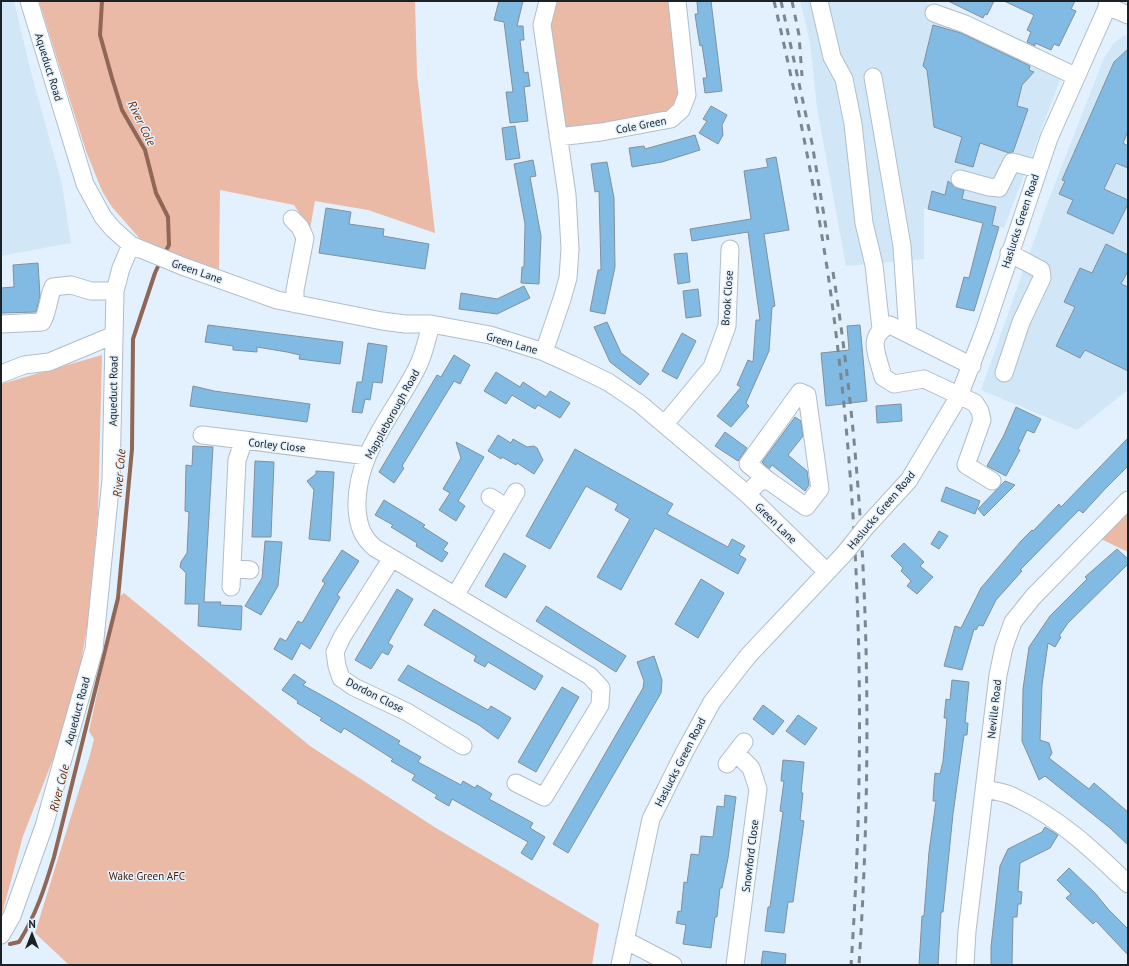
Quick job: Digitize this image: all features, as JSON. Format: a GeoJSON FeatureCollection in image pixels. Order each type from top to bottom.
{"type":"FeatureCollection","features":[{"type":"Feature","properties":{"kind":"street","name":"Aqueduct Road"},"geometry":{"type":"LineString","coordinates":[[1,935],[12,916],[44,826],[94,649],[110,479],[115,292],[121,268],[131,246],[103,217],[85,184],[29,1]]}},
{"type":"Feature","properties":{"kind":"street"},"geometry":{"type":"LineString","coordinates":[[544,352],[568,278],[570,249],[567,195],[542,25],[548,1]]}},
{"type":"Feature","properties":{"kind":"street","name":"Cole Green"},"geometry":{"type":"LineString","coordinates":[[558,137],[601,132],[671,119],[681,110],[687,94],[677,1]]}},
{"type":"Feature","properties":{"kind":"street"},"geometry":{"type":"LineString","coordinates":[[819,1],[832,57],[844,79],[853,124],[864,223],[874,265],[881,329]]}},
{"type":"Feature","properties":{"kind":"street"},"geometry":{"type":"LineString","coordinates":[[1108,4],[1128,15]]}},
{"type":"Feature","properties":{"kind":"street","name":"Haslucks Green Road"},"geometry":{"type":"LineString","coordinates":[[620,965],[651,819],[712,702],[748,656],[844,554],[865,528],[909,480],[959,396],[972,366],[1038,169],[1075,76],[1108,4]]}},
{"type":"Feature","properties":{"kind":"street"},"geometry":{"type":"LineString","coordinates":[[934,13],[965,24],[1075,76]]}},
{"type":"Feature","properties":{"kind":"street"},"geometry":{"type":"LineString","coordinates":[[873,77],[902,246],[908,334]]}},
{"type":"Feature","properties":{"kind":"street"},"geometry":{"type":"LineString","coordinates":[[960,179],[989,187],[1000,188],[1012,162],[1038,169]]}},
{"type":"Feature","properties":{"kind":"street"},"geometry":{"type":"LineString","coordinates":[[292,219],[300,227],[305,238],[295,290],[295,304]]}},
{"type":"Feature","properties":{"kind":"street","name":"Green Lane"},"geometry":{"type":"LineString","coordinates":[[131,246],[182,266],[295,304],[382,321],[405,324],[431,324],[490,335],[544,352],[608,382],[628,394],[747,494],[827,572]]}},
{"type":"Feature","properties":{"kind":"street","name":"Brook Close"},"geometry":{"type":"LineString","coordinates":[[665,424],[712,367],[720,346],[727,326],[730,250]]}},
{"type":"Feature","properties":{"kind":"street"},"geometry":{"type":"LineString","coordinates":[[1004,373],[1021,322],[1042,278],[1041,270],[1009,253]]}},
{"type":"Feature","properties":{"kind":"street"},"geometry":{"type":"LineString","coordinates":[[1,324],[42,322],[53,288],[70,286],[91,292],[115,292]]}},
{"type":"Feature","properties":{"kind":"street","name":"Mappleborough Road"},"geometry":{"type":"LineString","coordinates":[[431,324],[419,366],[402,397],[377,435],[360,471],[357,489],[358,521],[362,534],[368,542],[392,558],[590,676],[601,688],[600,705],[544,797],[516,783]]}},
{"type":"Feature","properties":{"kind":"street"},"geometry":{"type":"LineString","coordinates":[[972,366],[890,326],[881,329],[874,342],[883,377],[894,384],[924,379],[975,403],[982,420],[966,465],[992,481]]}},
{"type":"Feature","properties":{"kind":"street"},"geometry":{"type":"LineString","coordinates":[[1,374],[24,365],[49,362],[114,335]]}},
{"type":"Feature","properties":{"kind":"street"},"geometry":{"type":"LineString","coordinates":[[747,494],[760,481],[769,481],[806,507],[820,489],[807,395],[800,392],[748,464],[769,481]]}},
{"type":"Feature","properties":{"kind":"street"},"geometry":{"type":"LineString","coordinates":[[202,435],[244,440]]}},
{"type":"Feature","properties":{"kind":"street","name":"Corley Close"},"geometry":{"type":"LineString","coordinates":[[231,587],[237,460],[244,440],[367,456]]}},
{"type":"Feature","properties":{"kind":"street"},"geometry":{"type":"LineString","coordinates":[[455,596],[516,492]]}},
{"type":"Feature","properties":{"kind":"street"},"geometry":{"type":"LineString","coordinates":[[490,497],[507,508]]}},
{"type":"Feature","properties":{"kind":"street","name":"Neville Road"},"geometry":{"type":"LineString","coordinates":[[965,965],[967,931],[998,675],[1004,647],[1013,622],[1033,597],[1128,500]]}},
{"type":"Feature","properties":{"kind":"street","name":"Dordon Close"},"geometry":{"type":"LineString","coordinates":[[392,558],[342,637],[335,652],[341,678],[354,687],[407,712],[463,746]]}},
{"type":"Feature","properties":{"kind":"street"},"geometry":{"type":"LineString","coordinates":[[233,568],[250,570]]}},
{"type":"Feature","properties":{"kind":"street","name":"Snowford Close"},"geometry":{"type":"LineString","coordinates":[[735,965],[758,789],[751,768],[736,753]]}},
{"type":"Feature","properties":{"kind":"street"},"geometry":{"type":"LineString","coordinates":[[985,789],[1011,795],[1048,815],[1091,848],[1128,884]]}},
{"type":"Feature","properties":{"kind":"street"},"geometry":{"type":"LineString","coordinates":[[625,940],[674,965]]}},
{"type":"Feature","properties":{"kind":"shaded area"},"geometry":{"type":"Polygon","coordinates":[[[1,1],[14,1],[31,72],[62,184],[71,243],[1,256],[1,1]]]}},
{"type":"Feature","properties":{"kind":"shaded area"},"geometry":{"type":"Polygon","coordinates":[[[800,1],[923,1],[1066,64],[1004,228],[924,208],[924,259],[846,266],[817,108],[810,42],[800,1]]]}},
{"type":"Feature","properties":{"kind":"shaded area"},"geometry":{"type":"Polygon","coordinates":[[[1128,35],[1128,390],[1077,430],[981,390],[1047,204],[1104,58],[1113,44],[1123,36],[1128,35]]]}},
{"type":"Feature","properties":{"kind":"green space"},"geometry":{"type":"Polygon","coordinates":[[[39,1],[415,1],[417,74],[435,233],[368,210],[315,201],[310,229],[294,205],[220,190],[219,269],[175,256],[141,240],[112,207],[102,191],[86,151],[39,1]]]}},
{"type":"Feature","properties":{"kind":"green space"},"geometry":{"type":"Polygon","coordinates":[[[548,1],[677,1],[681,110],[558,137],[548,1]]]}},
{"type":"Feature","properties":{"kind":"green space"},"geometry":{"type":"Polygon","coordinates":[[[102,355],[98,512],[88,621],[81,662],[57,749],[23,836],[1,918],[1,384],[102,355]]]}},
{"type":"Feature","properties":{"kind":"green space"},"geometry":{"type":"Polygon","coordinates":[[[1128,513],[1128,552],[1101,539],[1128,513]]]}},
{"type":"Feature","properties":{"kind":"green space","name":"Wake Green AFC"},"geometry":{"type":"Polygon","coordinates":[[[124,593],[310,746],[436,828],[599,924],[592,965],[69,965],[35,933],[90,755],[94,739],[89,731],[118,598],[124,593]]]}},
{"type":"Feature","properties":{"kind":"building"},"geometry":{"type":"Polygon","coordinates":[[[499,1],[523,1],[517,26],[523,26],[524,40],[520,40],[524,73],[528,72],[530,86],[524,87],[528,121],[510,123],[506,92],[513,92],[504,22],[494,20],[499,1]]]}},
{"type":"Feature","properties":{"kind":"building"},"geometry":{"type":"Polygon","coordinates":[[[697,1],[711,1],[722,91],[705,93],[703,78],[707,78],[695,14],[698,14],[697,1]]]}},
{"type":"Feature","properties":{"kind":"building"},"geometry":{"type":"Polygon","coordinates":[[[948,1],[994,1],[987,15],[985,14],[983,18],[948,1]]]}},
{"type":"Feature","properties":{"kind":"building"},"geometry":{"type":"Polygon","coordinates":[[[1004,1],[1075,1],[1071,9],[1076,11],[1059,46],[1054,44],[1051,50],[1035,43],[1035,46],[1027,42],[1031,32],[1027,30],[1034,15],[1004,1]]]}},
{"type":"Feature","properties":{"kind":"building"},"geometry":{"type":"Polygon","coordinates":[[[933,25],[961,33],[1030,66],[1029,70],[1034,72],[1022,85],[1017,106],[1028,109],[1013,152],[1009,153],[980,143],[973,167],[955,162],[962,137],[934,127],[927,70],[923,66],[933,25]]]}},
{"type":"Feature","properties":{"kind":"building"},"geometry":{"type":"Polygon","coordinates":[[[1128,49],[1128,131],[1123,143],[1128,146],[1128,168],[1116,163],[1104,189],[1128,200],[1128,204],[1113,234],[1067,213],[1073,200],[1059,194],[1065,181],[1062,180],[1114,62],[1128,49]]]}},
{"type":"Feature","properties":{"kind":"building"},"geometry":{"type":"Polygon","coordinates":[[[711,106],[727,115],[722,125],[723,135],[718,144],[699,133],[707,121],[703,119],[711,106]]]}},
{"type":"Feature","properties":{"kind":"building"},"geometry":{"type":"Polygon","coordinates":[[[515,126],[520,158],[506,160],[502,128],[515,126]]]}},
{"type":"Feature","properties":{"kind":"building"},"geometry":{"type":"Polygon","coordinates":[[[695,135],[700,150],[662,162],[632,167],[629,148],[644,146],[645,149],[695,135]]]}},
{"type":"Feature","properties":{"kind":"building"},"geometry":{"type":"Polygon","coordinates":[[[776,157],[789,230],[764,234],[775,306],[772,307],[769,351],[746,403],[749,406],[731,427],[717,416],[741,387],[737,385],[748,360],[753,362],[756,320],[760,320],[748,232],[692,241],[690,229],[751,219],[744,171],[768,167],[766,159],[776,157]]]}},
{"type":"Feature","properties":{"kind":"building"},"geometry":{"type":"Polygon","coordinates":[[[533,160],[536,176],[530,177],[541,236],[539,284],[521,283],[522,267],[524,267],[525,224],[514,164],[533,160]]]}},
{"type":"Feature","properties":{"kind":"building"},"geometry":{"type":"Polygon","coordinates":[[[607,162],[614,198],[615,267],[605,314],[590,311],[598,270],[601,270],[599,191],[595,192],[591,164],[607,162]]]}},
{"type":"Feature","properties":{"kind":"building"},"geometry":{"type":"Polygon","coordinates":[[[948,181],[957,188],[964,190],[962,199],[996,207],[992,225],[999,227],[974,311],[956,307],[964,277],[969,278],[983,223],[928,209],[932,191],[945,195],[948,181]]]}},
{"type":"Feature","properties":{"kind":"building"},"geometry":{"type":"Polygon","coordinates":[[[326,208],[351,212],[349,224],[384,229],[383,236],[429,244],[425,269],[319,253],[326,208]]]}},
{"type":"Feature","properties":{"kind":"building"},"geometry":{"type":"Polygon","coordinates":[[[1106,244],[1128,255],[1128,271],[1121,284],[1128,287],[1128,371],[1085,350],[1080,358],[1056,346],[1075,307],[1064,302],[1080,268],[1092,273],[1106,244]]]}},
{"type":"Feature","properties":{"kind":"building"},"geometry":{"type":"Polygon","coordinates":[[[687,253],[690,282],[678,284],[674,254],[687,253]]]}},
{"type":"Feature","properties":{"kind":"building"},"geometry":{"type":"Polygon","coordinates":[[[38,263],[40,296],[36,312],[1,313],[1,288],[14,287],[13,265],[38,263]]]}},
{"type":"Feature","properties":{"kind":"building"},"geometry":{"type":"Polygon","coordinates":[[[524,286],[530,298],[497,314],[459,309],[461,293],[497,299],[524,286]]]}},
{"type":"Feature","properties":{"kind":"building"},"geometry":{"type":"Polygon","coordinates":[[[698,289],[701,316],[686,318],[683,291],[698,289]]]}},
{"type":"Feature","properties":{"kind":"building"},"geometry":{"type":"Polygon","coordinates":[[[607,322],[621,353],[649,374],[640,385],[610,362],[594,327],[607,322]]]}},
{"type":"Feature","properties":{"kind":"building"},"geometry":{"type":"Polygon","coordinates":[[[208,325],[343,342],[340,364],[299,359],[300,355],[257,347],[257,352],[233,350],[233,346],[205,342],[208,325]]]}},
{"type":"Feature","properties":{"kind":"building"},"geometry":{"type":"Polygon","coordinates":[[[860,325],[867,401],[826,406],[821,353],[849,350],[847,326],[860,325]]]}},
{"type":"Feature","properties":{"kind":"building"},"geometry":{"type":"Polygon","coordinates":[[[682,333],[696,341],[677,379],[662,371],[682,333]]]}},
{"type":"Feature","properties":{"kind":"building"},"geometry":{"type":"Polygon","coordinates":[[[368,343],[387,346],[382,383],[373,382],[370,400],[365,399],[362,413],[352,412],[357,382],[362,382],[368,343]]]}},
{"type":"Feature","properties":{"kind":"building"},"geometry":{"type":"Polygon","coordinates":[[[454,355],[470,365],[460,384],[454,381],[402,466],[404,468],[394,483],[379,472],[437,375],[441,377],[454,355]]]}},
{"type":"Feature","properties":{"kind":"building"},"geometry":{"type":"Polygon","coordinates":[[[496,372],[520,387],[523,382],[546,397],[550,391],[570,403],[560,418],[538,405],[535,409],[512,395],[506,404],[484,391],[496,372]]]}},
{"type":"Feature","properties":{"kind":"building"},"geometry":{"type":"Polygon","coordinates":[[[193,386],[214,391],[310,404],[307,422],[190,406],[193,386]]]}},
{"type":"Feature","properties":{"kind":"building"},"geometry":{"type":"Polygon","coordinates":[[[901,404],[902,421],[877,423],[876,406],[901,404]]]}},
{"type":"Feature","properties":{"kind":"building"},"geometry":{"type":"Polygon","coordinates":[[[1016,407],[1041,419],[1034,433],[1027,430],[1018,449],[1020,450],[1006,476],[987,466],[1004,435],[1016,407]]]}},
{"type":"Feature","properties":{"kind":"building"},"geometry":{"type":"Polygon","coordinates":[[[795,417],[801,421],[803,436],[788,455],[807,471],[809,485],[805,491],[772,465],[769,469],[762,462],[795,417]]]}},
{"type":"Feature","properties":{"kind":"building"},"geometry":{"type":"Polygon","coordinates":[[[725,432],[747,448],[738,461],[715,446],[725,432]]]}},
{"type":"Feature","properties":{"kind":"building"},"geometry":{"type":"Polygon","coordinates":[[[498,435],[511,443],[513,439],[527,447],[534,446],[537,448],[543,460],[534,474],[517,463],[516,465],[502,457],[501,459],[488,451],[498,435]]]}},
{"type":"Feature","properties":{"kind":"building"},"geometry":{"type":"Polygon","coordinates":[[[1128,438],[1128,466],[1083,513],[1079,510],[1020,570],[1022,571],[996,600],[983,626],[979,625],[976,630],[974,629],[962,670],[944,666],[955,626],[961,628],[981,588],[1021,541],[1032,530],[1033,531],[1059,504],[1061,507],[1128,438]]]}},
{"type":"Feature","properties":{"kind":"building"},"geometry":{"type":"Polygon","coordinates":[[[456,442],[484,457],[458,501],[465,506],[456,521],[439,510],[450,493],[443,489],[461,458],[456,442]]]}},
{"type":"Feature","properties":{"kind":"building"},"geometry":{"type":"Polygon","coordinates":[[[193,446],[213,447],[204,602],[221,602],[220,605],[242,606],[241,630],[198,626],[199,604],[185,604],[186,573],[180,567],[181,562],[187,553],[189,512],[185,511],[186,465],[192,466],[193,446]]]}},
{"type":"Feature","properties":{"kind":"building"},"geometry":{"type":"Polygon","coordinates":[[[575,449],[673,504],[667,514],[728,547],[732,539],[745,546],[739,555],[746,559],[738,574],[655,528],[621,590],[597,577],[630,519],[615,510],[618,504],[586,486],[550,549],[526,536],[575,449]]]}},
{"type":"Feature","properties":{"kind":"building"},"geometry":{"type":"Polygon","coordinates":[[[255,461],[274,462],[271,537],[252,537],[255,461]]]}},
{"type":"Feature","properties":{"kind":"building"},"geometry":{"type":"Polygon","coordinates":[[[316,471],[334,472],[330,541],[309,539],[314,490],[307,481],[316,474],[316,471]]]}},
{"type":"Feature","properties":{"kind":"building"},"geometry":{"type":"Polygon","coordinates":[[[1005,481],[1015,485],[984,516],[978,509],[1005,481]]]}},
{"type":"Feature","properties":{"kind":"building"},"geometry":{"type":"Polygon","coordinates":[[[946,487],[980,501],[975,514],[941,501],[946,487]]]}},
{"type":"Feature","properties":{"kind":"building"},"geometry":{"type":"Polygon","coordinates":[[[384,500],[425,525],[423,527],[448,543],[443,550],[448,553],[442,562],[416,546],[417,543],[391,527],[393,525],[375,515],[384,500]]]}},
{"type":"Feature","properties":{"kind":"building"},"geometry":{"type":"Polygon","coordinates":[[[939,531],[948,536],[939,549],[931,544],[939,531]]]}},
{"type":"Feature","properties":{"kind":"building"},"geometry":{"type":"Polygon","coordinates":[[[265,541],[282,542],[278,586],[261,615],[245,606],[262,578],[265,541]]]}},
{"type":"Feature","properties":{"kind":"building"},"geometry":{"type":"Polygon","coordinates":[[[904,543],[924,562],[920,566],[933,577],[917,594],[907,586],[911,581],[901,571],[903,568],[891,556],[904,543]]]}},
{"type":"Feature","properties":{"kind":"building"},"geometry":{"type":"Polygon","coordinates":[[[1117,549],[1128,559],[1128,564],[1068,623],[1059,636],[1061,637],[1055,647],[1048,643],[1042,685],[1040,740],[1049,743],[1052,753],[1049,758],[1089,789],[1094,783],[1128,812],[1128,845],[1110,828],[1045,776],[1039,780],[1022,741],[1023,689],[1029,647],[1050,616],[1087,579],[1085,577],[1117,549]]]}},
{"type":"Feature","properties":{"kind":"building"},"geometry":{"type":"Polygon","coordinates":[[[342,550],[359,561],[337,595],[340,597],[310,649],[301,643],[292,660],[274,649],[280,638],[286,641],[298,621],[302,623],[325,583],[322,581],[342,550]]]}},
{"type":"Feature","properties":{"kind":"building"},"geometry":{"type":"Polygon","coordinates":[[[504,553],[526,566],[506,598],[485,586],[504,553]]]}},
{"type":"Feature","properties":{"kind":"building"},"geometry":{"type":"Polygon","coordinates":[[[701,579],[724,593],[698,638],[675,624],[701,579]]]}},
{"type":"Feature","properties":{"kind":"building"},"geometry":{"type":"Polygon","coordinates":[[[397,589],[413,599],[388,643],[393,646],[388,655],[382,652],[371,669],[355,660],[397,589]]]}},
{"type":"Feature","properties":{"kind":"building"},"geometry":{"type":"Polygon","coordinates":[[[546,606],[626,656],[616,672],[536,621],[546,606]]]}},
{"type":"Feature","properties":{"kind":"building"},"geometry":{"type":"Polygon","coordinates":[[[434,609],[543,676],[535,690],[488,662],[485,667],[474,661],[476,656],[424,625],[434,609]]]}},
{"type":"Feature","properties":{"kind":"building"},"geometry":{"type":"Polygon","coordinates":[[[654,656],[662,680],[661,693],[568,853],[553,844],[643,688],[644,681],[637,662],[654,656]]]}},
{"type":"Feature","properties":{"kind":"building"},"geometry":{"type":"Polygon","coordinates":[[[408,665],[488,710],[491,706],[511,718],[498,739],[479,725],[398,680],[408,665]]]}},
{"type":"Feature","properties":{"kind":"building"},"geometry":{"type":"Polygon","coordinates":[[[294,674],[306,682],[303,685],[400,741],[398,744],[421,757],[418,762],[461,785],[463,781],[475,788],[477,785],[492,794],[489,799],[533,823],[530,828],[545,837],[532,860],[521,853],[528,842],[452,799],[449,806],[435,798],[437,795],[412,780],[415,775],[391,761],[393,759],[344,728],[341,733],[320,720],[322,718],[297,703],[298,701],[282,690],[294,674]]]}},
{"type":"Feature","properties":{"kind":"building"},"geometry":{"type":"Polygon","coordinates":[[[952,680],[969,682],[965,723],[968,723],[967,735],[964,735],[953,814],[943,912],[941,912],[938,965],[919,965],[922,916],[924,916],[929,852],[936,801],[933,801],[935,773],[940,774],[943,761],[947,718],[944,718],[946,699],[950,700],[952,680]]]}},
{"type":"Feature","properties":{"kind":"building"},"geometry":{"type":"Polygon","coordinates":[[[562,687],[579,697],[536,772],[518,762],[562,687]]]}},
{"type":"Feature","properties":{"kind":"building"},"geometry":{"type":"Polygon","coordinates":[[[763,705],[784,721],[773,735],[753,719],[763,705]]]}},
{"type":"Feature","properties":{"kind":"building"},"geometry":{"type":"Polygon","coordinates":[[[798,715],[817,728],[805,745],[786,731],[798,715]]]}},
{"type":"Feature","properties":{"kind":"building"},"geometry":{"type":"Polygon","coordinates":[[[783,760],[804,762],[800,820],[804,821],[793,902],[788,902],[784,933],[765,931],[768,907],[770,907],[783,812],[780,811],[784,781],[781,781],[783,760]]]}},
{"type":"Feature","properties":{"kind":"building"},"geometry":{"type":"Polygon","coordinates":[[[725,795],[736,797],[728,858],[722,888],[720,888],[717,917],[715,917],[711,948],[683,944],[686,925],[676,923],[678,911],[681,912],[684,882],[687,883],[691,854],[699,855],[701,836],[713,837],[717,806],[724,807],[725,795]]]}},
{"type":"Feature","properties":{"kind":"building"},"geometry":{"type":"Polygon","coordinates":[[[1045,827],[1058,835],[1050,848],[1020,863],[1018,891],[1022,892],[1021,904],[1018,904],[1017,917],[1013,917],[1012,965],[991,965],[991,947],[1000,866],[1008,849],[1042,832],[1045,827]]]}},
{"type":"Feature","properties":{"kind":"building"},"geometry":{"type":"Polygon","coordinates":[[[1069,868],[1095,893],[1108,909],[1128,929],[1128,955],[1096,921],[1093,924],[1066,898],[1071,894],[1057,880],[1069,868]]]}},
{"type":"Feature","properties":{"kind":"building"},"geometry":{"type":"Polygon","coordinates":[[[763,951],[786,954],[785,965],[761,965],[763,951]]]}},
{"type":"Feature","properties":{"kind":"waterway","name":"River Cole"},"geometry":{"type":"LineString","coordinates":[[102,1],[100,35],[112,78],[122,110],[145,150],[156,193],[168,217],[169,245],[164,254]]}},
{"type":"Feature","properties":{"kind":"waterway","name":"River Cole"},"geometry":{"type":"LineString","coordinates":[[10,944],[19,942],[25,932],[40,901],[51,868],[118,598],[132,449],[133,339],[160,262]]}},
{"type":"Feature","properties":{"kind":"railway"},"geometry":{"type":"LineString","coordinates":[[774,1],[804,137],[823,240],[839,360],[848,446],[858,619],[859,705],[859,792],[851,965]]}},
{"type":"Feature","properties":{"kind":"railway"},"geometry":{"type":"LineString","coordinates":[[781,1],[812,143],[828,240]]}},
{"type":"Feature","properties":{"kind":"railway"},"geometry":{"type":"LineString","coordinates":[[792,1],[799,35],[802,76]]}},
{"type":"Feature","properties":{"kind":"railway"},"geometry":{"type":"LineString","coordinates":[[833,272],[845,358],[854,444],[861,531],[865,618],[867,705],[866,791],[864,878],[859,965]]}}]}
